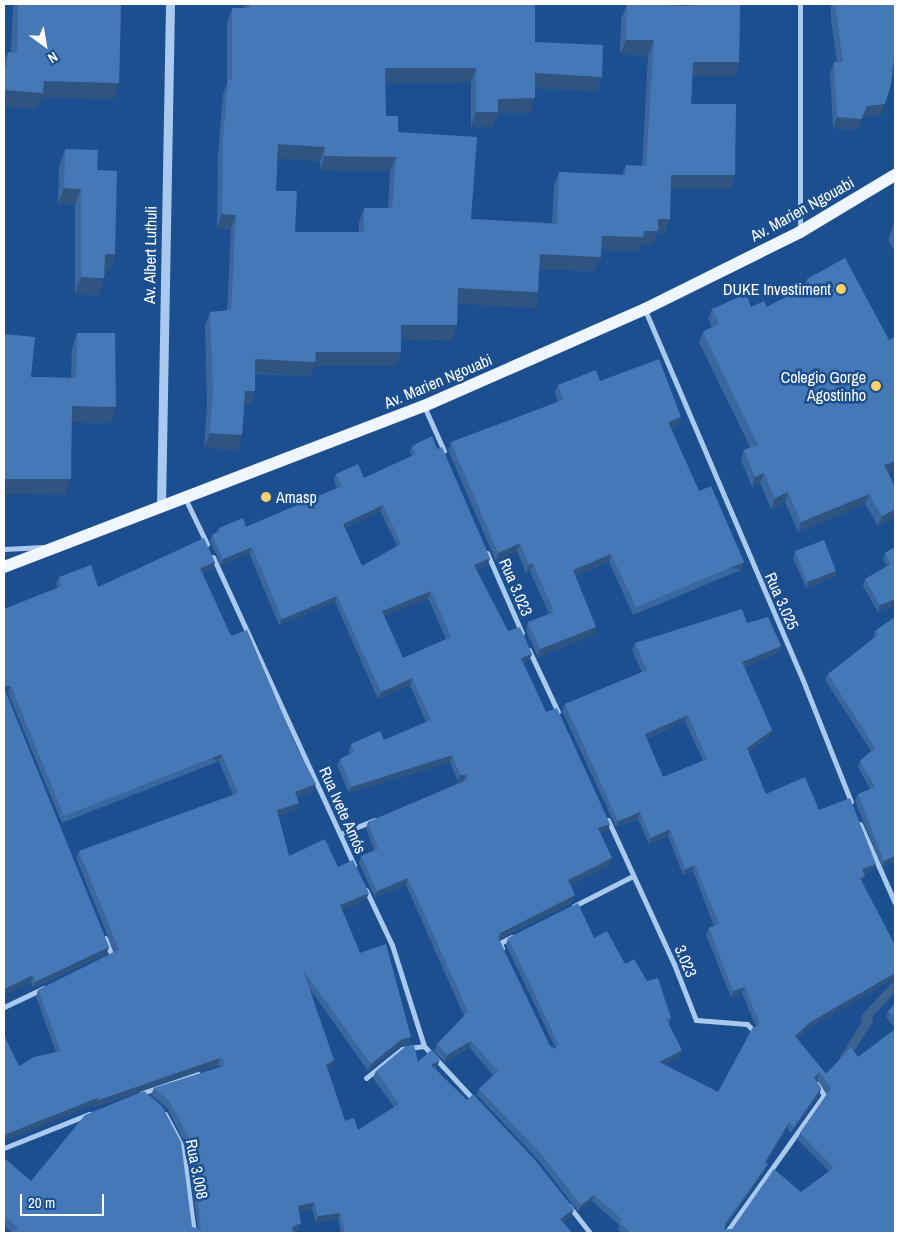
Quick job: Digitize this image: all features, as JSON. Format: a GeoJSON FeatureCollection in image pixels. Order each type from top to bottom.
{"type":"FeatureCollection","features":[{"type":"Feature","properties":{"kind":"main road","name":"Av. Marien Ngouabi"},"geometry":{"type":"LineString","coordinates":[[4,567],[424,406],[645,310],[800,232],[895,175]]}},
{"type":"Feature","properties":{"kind":"street","name":"Av. Albert Luthuli"},"geometry":{"type":"LineString","coordinates":[[161,506],[170,4]]}},
{"type":"Feature","properties":{"kind":"street"},"geometry":{"type":"LineString","coordinates":[[800,4],[800,232]]}},
{"type":"Feature","properties":{"kind":"street","name":"Rua 3.025"},"geometry":{"type":"LineString","coordinates":[[645,310],[802,678],[854,809]]}},
{"type":"Feature","properties":{"kind":"street"},"geometry":{"type":"LineString","coordinates":[[424,406],[447,460]]}},
{"type":"Feature","properties":{"kind":"street","name":"Rua Ivete Amós"},"geometry":{"type":"LineString","coordinates":[[185,498],[356,868]]}},
{"type":"Feature","properties":{"kind":"street"},"geometry":{"type":"LineString","coordinates":[[4,549],[56,547]]}},
{"type":"Feature","properties":{"kind":"street","name":"Rua 3.023"},"geometry":{"type":"LineString","coordinates":[[486,550],[562,721]]}},
{"type":"Feature","properties":{"kind":"street"},"geometry":{"type":"LineString","coordinates":[[571,907],[633,876],[604,812]]}},
{"type":"Feature","properties":{"kind":"street"},"geometry":{"type":"LineString","coordinates":[[340,834],[383,816]]}},
{"type":"Feature","properties":{"kind":"street"},"geometry":{"type":"LineString","coordinates":[[857,818],[895,903]]}},
{"type":"Feature","properties":{"kind":"street","name":"3.023"},"geometry":{"type":"LineString","coordinates":[[633,876],[696,1020],[747,1024],[753,1030]]}},
{"type":"Feature","properties":{"kind":"street"},"geometry":{"type":"LineString","coordinates":[[364,885],[392,945],[424,1046],[484,1109]]}},
{"type":"Feature","properties":{"kind":"street"},"geometry":{"type":"LineString","coordinates":[[98,962],[112,956],[101,928]]}},
{"type":"Feature","properties":{"kind":"street"},"geometry":{"type":"LineString","coordinates":[[504,952],[500,943],[518,934]]}},
{"type":"Feature","properties":{"kind":"street"},"geometry":{"type":"LineString","coordinates":[[4,1007],[47,986]]}},
{"type":"Feature","properties":{"kind":"street"},"geometry":{"type":"LineString","coordinates":[[366,1078],[402,1049],[424,1046]]}},
{"type":"Feature","properties":{"kind":"street"},"geometry":{"type":"LineString","coordinates":[[134,1096],[210,1071]]}},
{"type":"Feature","properties":{"kind":"street"},"geometry":{"type":"LineString","coordinates":[[726,1233],[824,1095],[816,1083]]}},
{"type":"Feature","properties":{"kind":"street"},"geometry":{"type":"LineString","coordinates":[[142,1093],[149,1098]]}},
{"type":"Feature","properties":{"kind":"street","name":"Rua 3.008"},"geometry":{"type":"LineString","coordinates":[[163,1110],[175,1128],[183,1148],[194,1233]]}},
{"type":"Feature","properties":{"kind":"street"},"geometry":{"type":"LineString","coordinates":[[4,1148],[94,1112]]}},
{"type":"Feature","properties":{"kind":"street"},"geometry":{"type":"LineString","coordinates":[[566,1202],[590,1233]]}},
{"type":"Feature","properties":{"kind":"building"},"geometry":{"type":"Polygon","coordinates":[[[18,4],[121,4],[119,83],[44,81],[43,93],[4,90],[4,68],[6,68],[8,52],[17,53],[18,4]]]}},
{"type":"Feature","properties":{"kind":"building"},"geometry":{"type":"Polygon","coordinates":[[[249,4],[535,4],[535,42],[603,45],[602,77],[535,73],[535,98],[498,99],[498,112],[476,112],[476,68],[385,68],[386,116],[398,116],[398,132],[477,137],[471,219],[557,224],[559,172],[625,175],[626,165],[646,166],[654,40],[626,40],[627,4],[695,6],[695,4],[740,4],[739,62],[693,62],[691,104],[736,104],[735,175],[671,175],[670,219],[658,219],[658,231],[644,231],[643,237],[602,236],[601,257],[540,254],[538,292],[458,288],[457,325],[401,325],[401,352],[316,352],[315,362],[255,359],[255,391],[245,391],[242,435],[210,433],[213,390],[210,312],[231,310],[236,215],[222,214],[223,139],[228,80],[232,80],[232,8],[249,8],[249,4]],[[278,144],[276,191],[297,191],[295,232],[364,232],[364,208],[392,208],[396,157],[325,156],[325,147],[278,144]]]}},
{"type":"Feature","properties":{"kind":"building"},"geometry":{"type":"Polygon","coordinates":[[[835,4],[895,4],[895,50],[891,85],[885,104],[867,106],[861,119],[837,117],[834,62],[843,62],[835,4]]]}},
{"type":"Feature","properties":{"kind":"building"},"geometry":{"type":"Polygon","coordinates":[[[65,149],[98,150],[97,170],[117,171],[115,254],[105,254],[104,278],[81,277],[81,189],[64,188],[65,149]]]}},
{"type":"Feature","properties":{"kind":"building"},"geometry":{"type":"Polygon","coordinates":[[[845,258],[889,340],[895,337],[895,461],[884,465],[895,487],[895,509],[882,516],[869,494],[801,522],[788,492],[775,498],[764,473],[755,477],[744,450],[758,445],[703,332],[719,323],[712,309],[746,294],[751,307],[764,301],[767,307],[810,285],[807,279],[845,258]]]}},
{"type":"Feature","properties":{"kind":"building"},"geometry":{"type":"Polygon","coordinates":[[[77,333],[115,333],[116,407],[72,406],[71,479],[4,479],[4,334],[35,337],[31,377],[76,378],[77,333]]]}},
{"type":"Feature","properties":{"kind":"building"},"geometry":{"type":"Polygon","coordinates":[[[659,359],[681,417],[668,422],[699,491],[711,486],[744,562],[636,607],[611,554],[573,570],[596,627],[540,649],[528,622],[554,612],[533,563],[529,565],[520,543],[498,553],[451,442],[563,400],[558,385],[596,370],[600,381],[659,359]]]}},
{"type":"Feature","properties":{"kind":"building"},"geometry":{"type":"Polygon","coordinates":[[[432,436],[437,449],[442,447],[490,558],[474,565],[508,631],[520,627],[532,654],[521,658],[546,712],[557,708],[610,824],[598,828],[612,858],[568,880],[575,895],[500,933],[498,938],[550,1046],[556,1049],[558,1043],[508,938],[578,903],[594,938],[607,931],[625,964],[634,959],[647,981],[658,978],[671,1018],[666,1019],[682,1050],[659,1062],[718,1092],[753,1027],[758,1027],[759,1022],[745,987],[733,991],[709,928],[719,924],[695,865],[685,869],[670,829],[651,838],[640,812],[618,821],[565,704],[647,670],[635,643],[742,609],[747,623],[768,617],[781,646],[742,662],[772,730],[747,748],[766,794],[805,777],[819,810],[850,798],[876,864],[862,869],[865,876],[860,878],[895,945],[895,973],[809,1023],[795,1036],[826,1074],[851,1047],[858,1057],[895,1029],[895,1233],[631,1233],[620,1223],[622,1219],[594,1195],[581,1205],[542,1155],[479,1089],[498,1071],[471,1041],[447,1055],[437,1044],[468,1012],[408,878],[377,891],[361,856],[378,849],[368,822],[468,780],[466,775],[460,775],[452,755],[351,787],[340,759],[354,752],[351,744],[380,731],[384,740],[431,720],[412,678],[381,692],[337,596],[282,619],[252,547],[223,559],[212,535],[220,531],[219,528],[243,518],[246,527],[342,486],[336,474],[358,464],[364,478],[416,454],[412,446],[432,436]],[[383,505],[343,524],[362,566],[401,544],[383,505]],[[431,591],[382,611],[403,658],[451,637],[431,591]],[[688,715],[645,734],[663,777],[707,759],[688,715]],[[820,1072],[814,1077],[821,1088],[794,1127],[789,1122],[765,1162],[768,1164],[725,1224],[725,1230],[732,1229],[774,1169],[801,1192],[834,1168],[800,1133],[831,1089],[820,1072]]]}},
{"type":"Feature","properties":{"kind":"building"},"geometry":{"type":"Polygon","coordinates":[[[204,538],[215,562],[200,568],[231,636],[247,630],[297,748],[316,784],[295,792],[299,803],[277,810],[289,856],[325,839],[338,867],[353,860],[369,893],[340,905],[360,953],[386,944],[411,1037],[402,1039],[371,1064],[303,970],[334,1060],[326,1065],[345,1121],[354,1118],[358,1130],[399,1104],[376,1071],[406,1046],[414,1045],[418,1062],[431,1050],[440,1060],[431,1065],[467,1100],[473,1094],[535,1160],[574,1209],[560,1219],[572,1233],[345,1233],[340,1213],[318,1216],[314,1202],[298,1206],[301,1223],[292,1227],[293,1233],[12,1233],[18,1228],[4,1216],[4,1158],[31,1181],[85,1115],[144,1091],[162,1106],[181,1142],[192,1227],[199,1230],[201,1226],[190,1140],[169,1101],[154,1088],[223,1066],[225,1060],[220,1058],[96,1101],[100,1097],[4,1135],[4,1035],[19,1066],[34,1057],[61,1051],[38,990],[119,950],[79,851],[238,793],[222,754],[64,816],[11,686],[4,686],[4,609],[62,586],[59,577],[91,565],[98,587],[204,538]]]}},
{"type":"Feature","properties":{"kind":"building"},"geometry":{"type":"Polygon","coordinates":[[[824,540],[836,571],[807,582],[795,551],[824,540]]]}},
{"type":"Feature","properties":{"kind":"building"},"geometry":{"type":"Polygon","coordinates":[[[895,547],[895,599],[880,605],[865,579],[891,564],[885,553],[895,547]]]}},
{"type":"Feature","properties":{"kind":"building"},"geometry":{"type":"Polygon","coordinates":[[[895,617],[895,856],[884,861],[858,794],[875,787],[860,761],[875,748],[828,674],[878,635],[875,631],[895,617]]]}},
{"type":"Feature","properties":{"kind":"building"},"geometry":{"type":"Polygon","coordinates":[[[4,688],[109,947],[35,982],[33,975],[4,989],[4,688]]]}},
{"type":"Feature","properties":{"kind":"building"},"geometry":{"type":"Polygon","coordinates":[[[895,1004],[895,1019],[888,1011],[895,1004]]]}},
{"type":"Feature","properties":{"kind":"waterway"},"geometry":{"type":"LineString","coordinates":[[844,1057],[868,1020],[865,1017],[895,985]]}},
{"type":"Feature","properties":{"kind":"place","name":"DUKE Investiment"},"geometry":{"type":"Point","coordinates":[841,289]}},
{"type":"Feature","properties":{"kind":"place","name":"Colegio Gorge Agostinho"},"geometry":{"type":"Point","coordinates":[876,386]}},
{"type":"Feature","properties":{"kind":"place","name":"Amasp"},"geometry":{"type":"Point","coordinates":[266,497]}}]}
